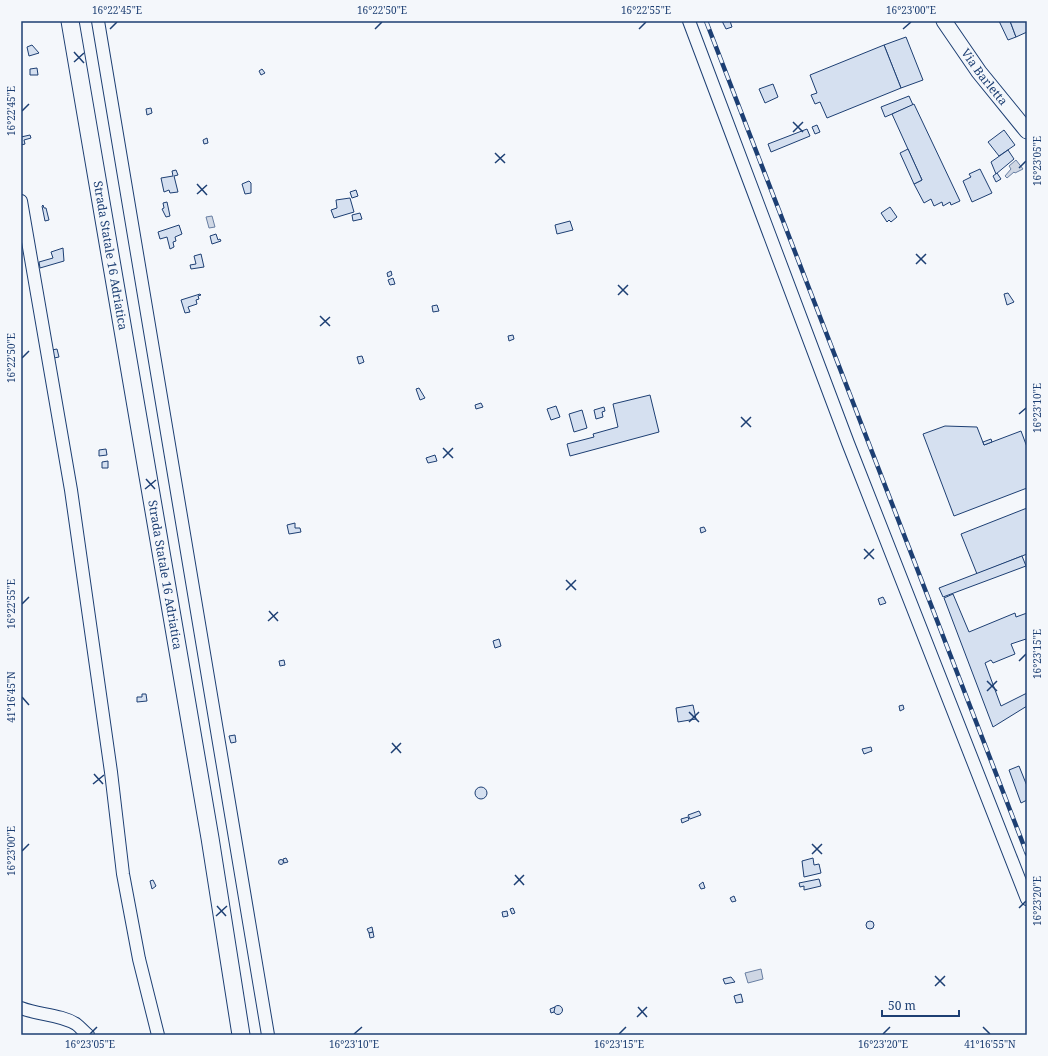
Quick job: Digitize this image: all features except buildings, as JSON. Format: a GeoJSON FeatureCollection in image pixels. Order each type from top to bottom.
{"type":"FeatureCollection","features":[{"type":"Feature","properties":{"kind":"highway","name":"Strada Statale 16 Adriatica"},"geometry":{"type":"LineString","coordinates":[[70,21],[210,838],[241,1035]]}},
{"type":"Feature","properties":{"kind":"highway","name":"Strada Statale 16 Adriatica"},"geometry":{"type":"LineString","coordinates":[[81,21],[250,1035]]}},
{"type":"Feature","properties":{"kind":"main road","name":"Via Barletta"},"geometry":{"type":"LineString","coordinates":[[944,21],[979,72],[1027,131]]}},
{"type":"Feature","properties":{"kind":"street"},"geometry":{"type":"LineString","coordinates":[[98,21],[268,1035]]}},
{"type":"Feature","properties":{"kind":"street"},"geometry":{"type":"LineString","coordinates":[[689,21],[848,443],[1027,899]]}},
{"type":"Feature","properties":{"kind":"street"},"geometry":{"type":"LineString","coordinates":[[21,201],[71,490],[111,772],[123,874],[139,959],[158,1035]]}},
{"type":"Feature","properties":{"kind":"street"},"geometry":{"type":"LineString","coordinates":[[21,1008],[44,1015],[63,1018],[76,1024],[88,1035]]}},
{"type":"Feature","properties":{"kind":"shaded area"},"geometry":{"type":"Polygon","coordinates":[[[1016,160],[1023,169],[1015,173],[1014,172],[1007,178],[1005,176],[1011,169],[1009,166],[1016,160]]]}},
{"type":"Feature","properties":{"kind":"shaded area"},"geometry":{"type":"Polygon","coordinates":[[[212,216],[215,227],[209,228],[206,217],[212,216]]]}},
{"type":"Feature","properties":{"kind":"shaded area"},"geometry":{"type":"Polygon","coordinates":[[[761,969],[763,979],[748,983],[745,973],[761,969]]]}},
{"type":"Feature","properties":{"kind":"railway"},"geometry":{"type":"LineString","coordinates":[[706,21],[1027,854]]}}]}
